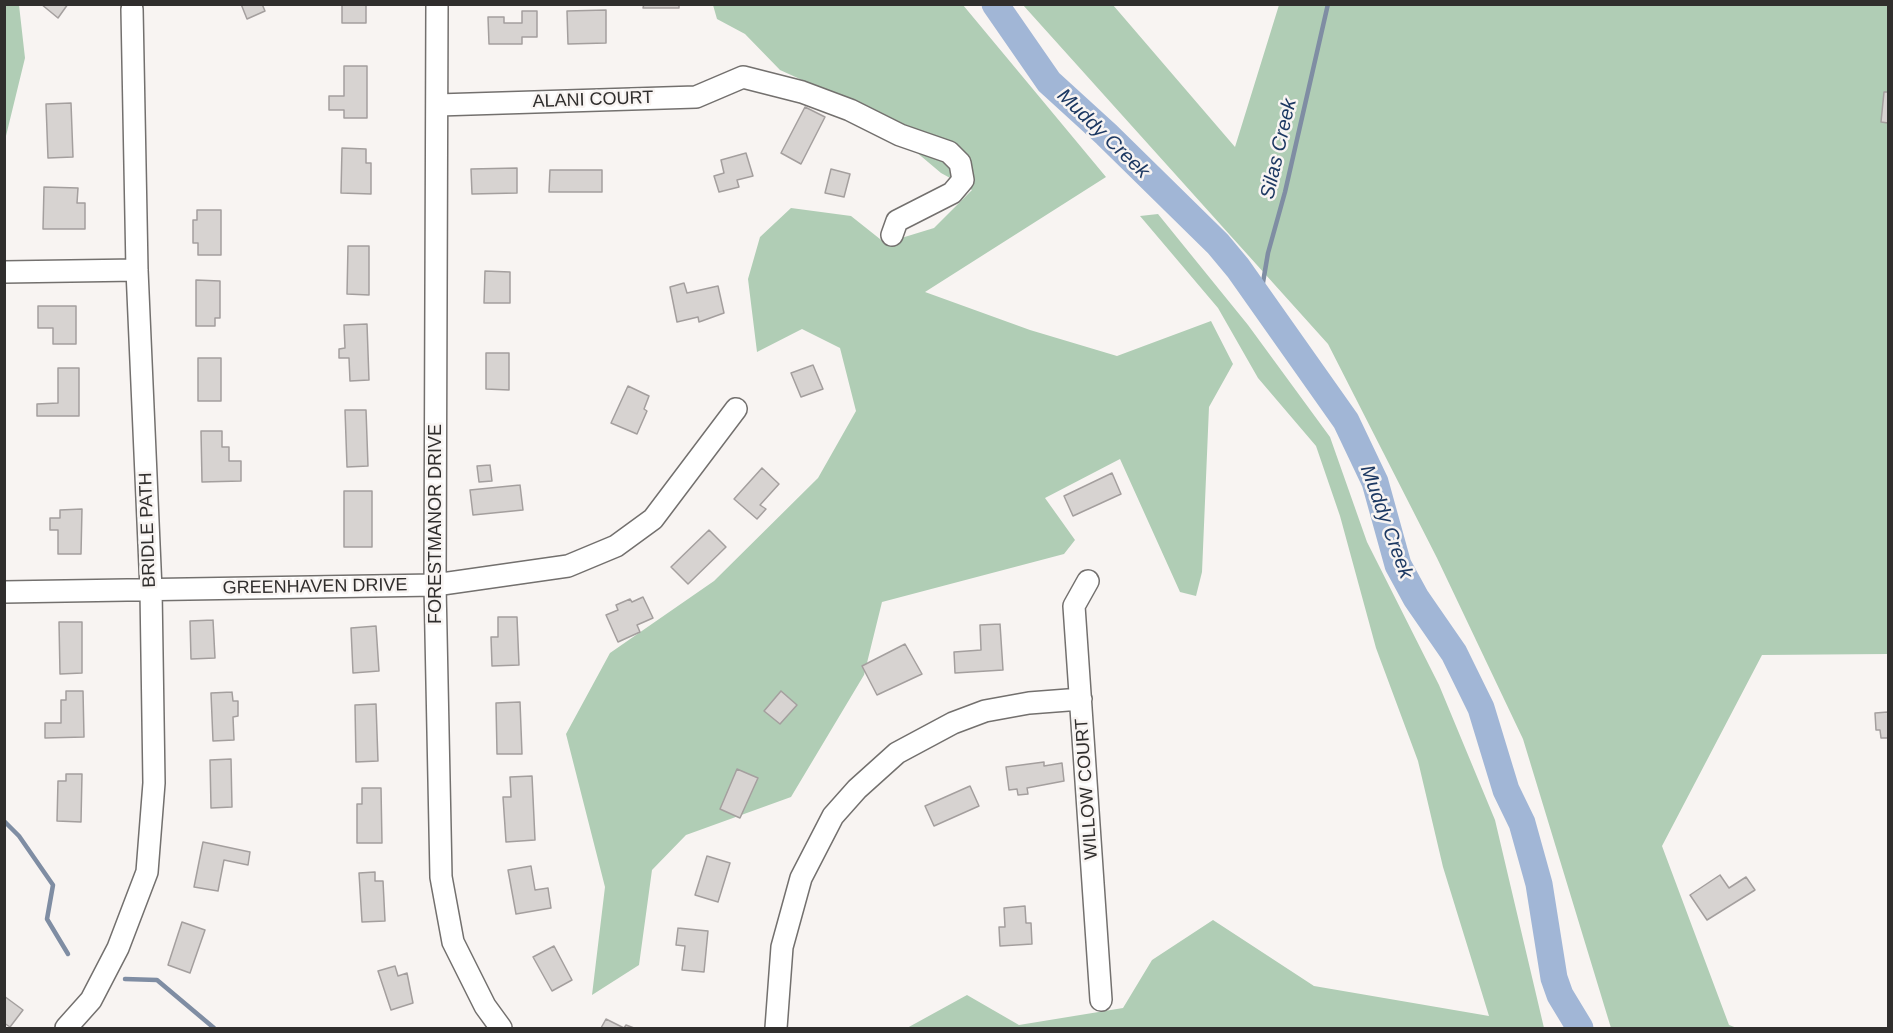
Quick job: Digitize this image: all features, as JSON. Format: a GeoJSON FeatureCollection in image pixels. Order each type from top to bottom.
{"type":"FeatureCollection","features":[{"type":"Feature","properties":{"kind":"street","name":"FORESTMANOR DRIVE"},"geometry":{"type":"LineString","coordinates":[[437,4],[435,585],[441,877],[453,942],[485,1006],[501,1029]]}},
{"type":"Feature","properties":{"kind":"street","name":"BRIDLE PATH"},"geometry":{"type":"LineString","coordinates":[[66,1029],[91,999],[118,948],[147,872],[154,783],[151,590],[137,270],[132,9]]}},
{"type":"Feature","properties":{"kind":"street","name":"ALANI COURT"},"geometry":{"type":"LineString","coordinates":[[438,105],[696,97],[743,77],[824,100],[900,135],[949,152],[960,163],[963,180],[952,193],[897,221],[892,235]]}},
{"type":"Feature","properties":{"kind":"street"},"geometry":{"type":"LineString","coordinates":[[4,272],[137,270]]}},
{"type":"Feature","properties":{"kind":"street","name":"GREENHAVEN DRIVE"},"geometry":{"type":"LineString","coordinates":[[4,592],[435,585],[568,566],[616,546],[653,519],[736,409]]}},
{"type":"Feature","properties":{"kind":"street","name":"WILLOW COURT"},"geometry":{"type":"LineString","coordinates":[[1088,581],[1074,606],[1101,1000]]}},
{"type":"Feature","properties":{"kind":"street"},"geometry":{"type":"LineString","coordinates":[[776,1029],[782,947],[801,878],[833,816],[857,789],[897,753],[953,723],[996,709],[1081,699]]}},
{"type":"Feature","properties":{"kind":"green space"},"geometry":{"type":"Polygon","coordinates":[[[5,4],[19,5],[25,58],[5,140],[5,4]]]}},
{"type":"Feature","properties":{"kind":"green space"},"geometry":{"type":"Polygon","coordinates":[[[713,5],[963,5],[1106,177],[925,292],[1030,330],[1117,356],[1211,321],[1233,364],[1209,407],[1202,572],[1196,596],[1180,592],[1120,459],[1045,498],[1075,540],[1064,554],[882,602],[864,675],[791,797],[686,835],[652,870],[639,965],[592,995],[605,887],[566,734],[610,653],[714,581],[818,478],[856,411],[840,348],[802,329],[757,352],[748,279],[760,237],[791,208],[851,216],[885,243],[934,228],[972,190],[941,173],[864,108],[780,70],[745,34],[717,19],[713,5]]]}},
{"type":"Feature","properties":{"kind":"green space"},"geometry":{"type":"Polygon","coordinates":[[[1023,5],[1113,5],[1235,147],[1279,5],[1888,5],[1888,654],[1762,655],[1662,846],[1729,1025],[1737,1028],[1611,1028],[1523,739],[1437,558],[1328,344],[1023,5]]]}},
{"type":"Feature","properties":{"kind":"green space"},"geometry":{"type":"Polygon","coordinates":[[[1158,214],[1248,325],[1330,437],[1367,542],[1439,685],[1495,820],[1544,1028],[907,1028],[967,995],[1019,1025],[1123,1008],[1152,960],[1213,920],[1314,986],[1489,1016],[1443,867],[1418,761],[1376,648],[1340,516],[1316,446],[1258,378],[1218,308],[1140,216],[1158,214]]]}},
{"type":"Feature","properties":{"kind":"building"},"geometry":{"type":"Polygon","coordinates":[[[41,4],[68,4],[58,18],[41,4]]]}},
{"type":"Feature","properties":{"kind":"building"},"geometry":{"type":"Polygon","coordinates":[[[241,4],[262,4],[265,11],[247,19],[241,4]]]}},
{"type":"Feature","properties":{"kind":"building"},"geometry":{"type":"Polygon","coordinates":[[[342,4],[366,4],[366,23],[342,23],[342,4]]]}},
{"type":"Feature","properties":{"kind":"building"},"geometry":{"type":"Polygon","coordinates":[[[644,4],[679,4],[679,8],[643,8],[644,4]]]}},
{"type":"Feature","properties":{"kind":"building"},"geometry":{"type":"Polygon","coordinates":[[[606,10],[606,43],[568,44],[567,11],[606,10]]]}},
{"type":"Feature","properties":{"kind":"building"},"geometry":{"type":"Polygon","coordinates":[[[522,11],[537,11],[537,37],[522,37],[522,44],[489,44],[488,17],[504,17],[504,23],[522,23],[522,11]]]}},
{"type":"Feature","properties":{"kind":"building"},"geometry":{"type":"Polygon","coordinates":[[[344,66],[367,66],[367,118],[344,118],[344,110],[329,110],[329,96],[344,96],[344,66]]]}},
{"type":"Feature","properties":{"kind":"building"},"geometry":{"type":"Polygon","coordinates":[[[1884,92],[1888,92],[1888,123],[1881,122],[1884,92]]]}},
{"type":"Feature","properties":{"kind":"building"},"geometry":{"type":"Polygon","coordinates":[[[71,103],[73,157],[48,158],[46,104],[71,103]]]}},
{"type":"Feature","properties":{"kind":"building"},"geometry":{"type":"Polygon","coordinates":[[[805,107],[825,117],[801,164],[781,153],[805,107]]]}},
{"type":"Feature","properties":{"kind":"building"},"geometry":{"type":"Polygon","coordinates":[[[342,148],[366,149],[366,163],[371,163],[371,194],[341,193],[342,148]]]}},
{"type":"Feature","properties":{"kind":"building"},"geometry":{"type":"Polygon","coordinates":[[[746,153],[753,176],[737,180],[739,187],[719,192],[714,176],[724,173],[721,160],[746,153]]]}},
{"type":"Feature","properties":{"kind":"building"},"geometry":{"type":"Polygon","coordinates":[[[517,168],[517,193],[472,194],[471,169],[517,168]]]}},
{"type":"Feature","properties":{"kind":"building"},"geometry":{"type":"Polygon","coordinates":[[[831,169],[850,174],[844,197],[825,193],[831,169]]]}},
{"type":"Feature","properties":{"kind":"building"},"geometry":{"type":"Polygon","coordinates":[[[550,170],[602,170],[602,192],[549,192],[550,170]]]}},
{"type":"Feature","properties":{"kind":"building"},"geometry":{"type":"Polygon","coordinates":[[[44,187],[78,188],[77,203],[85,203],[85,229],[43,229],[44,187]]]}},
{"type":"Feature","properties":{"kind":"building"},"geometry":{"type":"Polygon","coordinates":[[[197,210],[221,210],[221,255],[198,255],[198,243],[193,243],[193,220],[197,220],[197,210]]]}},
{"type":"Feature","properties":{"kind":"building"},"geometry":{"type":"Polygon","coordinates":[[[348,246],[369,246],[369,295],[347,294],[348,246]]]}},
{"type":"Feature","properties":{"kind":"building"},"geometry":{"type":"Polygon","coordinates":[[[485,271],[510,272],[510,303],[484,303],[485,271]]]}},
{"type":"Feature","properties":{"kind":"building"},"geometry":{"type":"Polygon","coordinates":[[[196,280],[220,281],[220,318],[215,318],[215,326],[196,326],[196,280]]]}},
{"type":"Feature","properties":{"kind":"building"},"geometry":{"type":"Polygon","coordinates":[[[684,283],[687,293],[718,286],[724,313],[699,322],[698,317],[677,322],[670,287],[684,283]]]}},
{"type":"Feature","properties":{"kind":"building"},"geometry":{"type":"Polygon","coordinates":[[[38,306],[76,306],[76,344],[53,344],[53,328],[38,328],[38,306]]]}},
{"type":"Feature","properties":{"kind":"building"},"geometry":{"type":"Polygon","coordinates":[[[367,324],[369,380],[350,381],[349,358],[339,358],[339,349],[345,348],[344,325],[367,324]]]}},
{"type":"Feature","properties":{"kind":"building"},"geometry":{"type":"Polygon","coordinates":[[[486,353],[509,353],[509,390],[486,389],[486,353]]]}},
{"type":"Feature","properties":{"kind":"building"},"geometry":{"type":"Polygon","coordinates":[[[198,358],[221,358],[221,401],[198,401],[198,358]]]}},
{"type":"Feature","properties":{"kind":"building"},"geometry":{"type":"Polygon","coordinates":[[[813,365],[823,389],[801,397],[791,373],[813,365]]]}},
{"type":"Feature","properties":{"kind":"building"},"geometry":{"type":"Polygon","coordinates":[[[58,368],[79,368],[79,416],[37,416],[37,404],[58,403],[58,368]]]}},
{"type":"Feature","properties":{"kind":"building"},"geometry":{"type":"Polygon","coordinates":[[[628,386],[649,396],[644,409],[647,411],[637,434],[611,423],[628,386]]]}},
{"type":"Feature","properties":{"kind":"building"},"geometry":{"type":"Polygon","coordinates":[[[345,410],[366,410],[368,466],[347,467],[345,410]]]}},
{"type":"Feature","properties":{"kind":"building"},"geometry":{"type":"Polygon","coordinates":[[[201,431],[222,431],[222,447],[229,447],[229,461],[241,461],[241,481],[202,482],[201,431]]]}},
{"type":"Feature","properties":{"kind":"building"},"geometry":{"type":"Polygon","coordinates":[[[490,465],[492,481],[479,482],[477,466],[490,465]]]}},
{"type":"Feature","properties":{"kind":"building"},"geometry":{"type":"Polygon","coordinates":[[[762,468],[779,484],[760,505],[766,509],[757,519],[734,499],[762,468]]]}},
{"type":"Feature","properties":{"kind":"building"},"geometry":{"type":"Polygon","coordinates":[[[1112,473],[1121,494],[1073,516],[1064,496],[1112,473]]]}},
{"type":"Feature","properties":{"kind":"building"},"geometry":{"type":"Polygon","coordinates":[[[520,485],[523,510],[473,515],[470,490],[520,485]]]}},
{"type":"Feature","properties":{"kind":"building"},"geometry":{"type":"Polygon","coordinates":[[[344,491],[372,491],[372,547],[344,547],[344,491]]]}},
{"type":"Feature","properties":{"kind":"building"},"geometry":{"type":"Polygon","coordinates":[[[82,509],[81,554],[58,554],[58,530],[50,530],[50,518],[60,518],[60,510],[82,509]]]}},
{"type":"Feature","properties":{"kind":"building"},"geometry":{"type":"Polygon","coordinates":[[[709,530],[726,547],[688,584],[671,567],[709,530]]]}},
{"type":"Feature","properties":{"kind":"building"},"geometry":{"type":"Polygon","coordinates":[[[643,597],[653,618],[637,625],[640,632],[618,642],[606,615],[618,610],[616,605],[643,597]]]}},
{"type":"Feature","properties":{"kind":"building"},"geometry":{"type":"Polygon","coordinates":[[[498,617],[517,617],[519,665],[492,666],[491,637],[498,637],[498,617]]]}},
{"type":"Feature","properties":{"kind":"building"},"geometry":{"type":"Polygon","coordinates":[[[213,620],[215,658],[191,659],[190,621],[213,620]]]}},
{"type":"Feature","properties":{"kind":"building"},"geometry":{"type":"Polygon","coordinates":[[[59,622],[82,622],[82,673],[60,674],[59,622]]]}},
{"type":"Feature","properties":{"kind":"building"},"geometry":{"type":"Polygon","coordinates":[[[1000,624],[1003,670],[955,673],[954,652],[981,650],[980,625],[1000,624]]]}},
{"type":"Feature","properties":{"kind":"building"},"geometry":{"type":"Polygon","coordinates":[[[376,626],[379,671],[353,673],[351,628],[376,626]]]}},
{"type":"Feature","properties":{"kind":"building"},"geometry":{"type":"Polygon","coordinates":[[[905,644],[922,674],[877,695],[862,666],[905,644]]]}},
{"type":"Feature","properties":{"kind":"building"},"geometry":{"type":"Polygon","coordinates":[[[66,691],[83,691],[84,737],[45,738],[45,723],[61,723],[61,700],[66,700],[66,691]]]}},
{"type":"Feature","properties":{"kind":"building"},"geometry":{"type":"Polygon","coordinates":[[[781,691],[797,705],[780,724],[764,711],[781,691]]]}},
{"type":"Feature","properties":{"kind":"building"},"geometry":{"type":"Polygon","coordinates":[[[232,692],[233,701],[238,701],[238,716],[233,717],[234,740],[213,741],[211,693],[232,692]]]}},
{"type":"Feature","properties":{"kind":"building"},"geometry":{"type":"Polygon","coordinates":[[[520,702],[522,754],[497,754],[496,703],[520,702]]]}},
{"type":"Feature","properties":{"kind":"building"},"geometry":{"type":"Polygon","coordinates":[[[376,704],[378,761],[356,762],[355,705],[376,704]]]}},
{"type":"Feature","properties":{"kind":"building"},"geometry":{"type":"Polygon","coordinates":[[[1888,712],[1888,738],[1881,738],[1880,730],[1876,730],[1875,713],[1888,712]]]}},
{"type":"Feature","properties":{"kind":"building"},"geometry":{"type":"Polygon","coordinates":[[[231,759],[232,807],[211,808],[210,760],[231,759]]]}},
{"type":"Feature","properties":{"kind":"building"},"geometry":{"type":"Polygon","coordinates":[[[1044,762],[1044,766],[1062,763],[1064,781],[1027,788],[1028,794],[1018,795],[1017,789],[1009,790],[1006,767],[1044,762]]]}},
{"type":"Feature","properties":{"kind":"building"},"geometry":{"type":"Polygon","coordinates":[[[737,769],[758,778],[740,818],[720,809],[737,769]]]}},
{"type":"Feature","properties":{"kind":"building"},"geometry":{"type":"Polygon","coordinates":[[[66,774],[82,774],[81,822],[57,821],[58,781],[66,781],[66,774]]]}},
{"type":"Feature","properties":{"kind":"building"},"geometry":{"type":"Polygon","coordinates":[[[532,776],[535,840],[506,842],[503,797],[511,797],[510,777],[532,776]]]}},
{"type":"Feature","properties":{"kind":"building"},"geometry":{"type":"Polygon","coordinates":[[[970,786],[979,806],[934,826],[925,806],[970,786]]]}},
{"type":"Feature","properties":{"kind":"building"},"geometry":{"type":"Polygon","coordinates":[[[362,788],[381,788],[382,843],[357,843],[357,804],[362,804],[362,788]]]}},
{"type":"Feature","properties":{"kind":"building"},"geometry":{"type":"Polygon","coordinates":[[[203,842],[250,852],[248,865],[224,860],[218,891],[194,887],[203,842]]]}},
{"type":"Feature","properties":{"kind":"building"},"geometry":{"type":"Polygon","coordinates":[[[707,856],[730,863],[718,902],[695,895],[707,856]]]}},
{"type":"Feature","properties":{"kind":"building"},"geometry":{"type":"Polygon","coordinates":[[[531,866],[535,890],[548,888],[551,908],[516,914],[508,870],[531,866]]]}},
{"type":"Feature","properties":{"kind":"building"},"geometry":{"type":"Polygon","coordinates":[[[375,872],[375,881],[383,881],[385,921],[362,922],[359,873],[375,872]]]}},
{"type":"Feature","properties":{"kind":"building"},"geometry":{"type":"Polygon","coordinates":[[[1720,875],[1729,888],[1746,877],[1755,890],[1707,920],[1690,895],[1720,875]]]}},
{"type":"Feature","properties":{"kind":"building"},"geometry":{"type":"Polygon","coordinates":[[[1025,906],[1026,923],[1031,923],[1032,944],[1000,946],[999,927],[1005,927],[1004,908],[1025,906]]]}},
{"type":"Feature","properties":{"kind":"building"},"geometry":{"type":"Polygon","coordinates":[[[182,922],[205,930],[190,973],[168,965],[182,922]]]}},
{"type":"Feature","properties":{"kind":"building"},"geometry":{"type":"Polygon","coordinates":[[[678,928],[708,931],[704,972],[682,970],[685,946],[676,945],[678,928]]]}},
{"type":"Feature","properties":{"kind":"building"},"geometry":{"type":"Polygon","coordinates":[[[554,946],[572,980],[552,991],[533,957],[554,946]]]}},
{"type":"Feature","properties":{"kind":"building"},"geometry":{"type":"Polygon","coordinates":[[[395,966],[398,976],[407,973],[413,1003],[391,1010],[378,971],[395,966]]]}},
{"type":"Feature","properties":{"kind":"building"},"geometry":{"type":"Polygon","coordinates":[[[4,996],[23,1010],[10,1027],[4,1023],[4,996]]]}},
{"type":"Feature","properties":{"kind":"building"},"geometry":{"type":"Polygon","coordinates":[[[606,1019],[624,1028],[601,1028],[606,1019]]]}},
{"type":"Feature","properties":{"kind":"waterway","name":"Muddy Creek"},"geometry":{"type":"LineString","coordinates":[[995,4],[1049,82],[1106,134],[1218,244],[1238,268],[1346,421],[1375,482],[1398,565],[1416,598],[1454,653],[1481,708],[1506,790],[1522,823],[1539,884],[1554,978],[1560,995],[1580,1028]]}},
{"type":"Feature","properties":{"kind":"waterway","name":"Silas Creek"},"geometry":{"type":"LineString","coordinates":[[1260,300],[1268,253],[1285,192],[1328,4]]}},
{"type":"Feature","properties":{"kind":"waterway"},"geometry":{"type":"LineString","coordinates":[[4,821],[19,836],[53,885],[47,919],[68,954]]}},
{"type":"Feature","properties":{"kind":"waterway"},"geometry":{"type":"LineString","coordinates":[[125,979],[157,980],[214,1028]]}}]}
